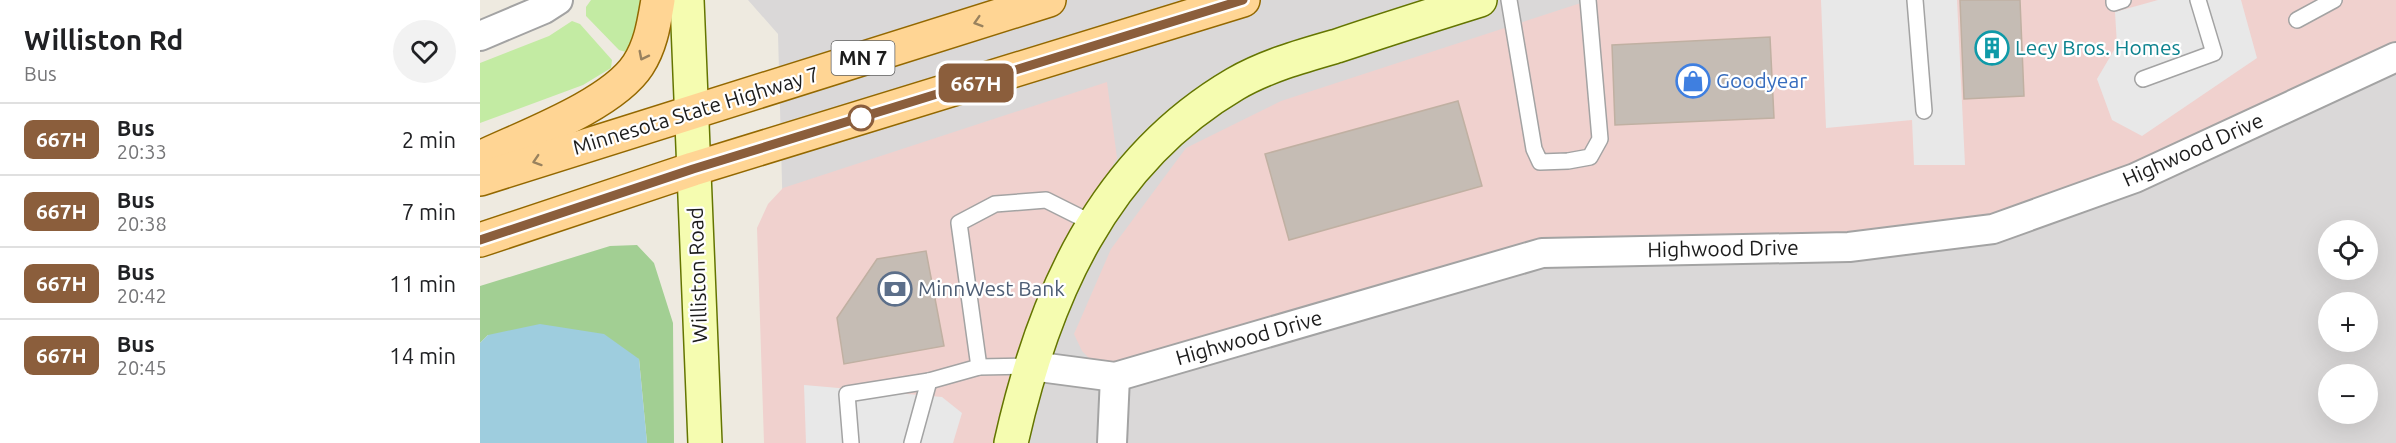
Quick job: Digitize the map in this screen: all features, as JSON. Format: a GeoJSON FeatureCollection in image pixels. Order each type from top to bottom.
{"type":"FeatureCollection","features":[{"type":"Feature","properties":{"kind":"main road"},"geometry":{"type":"LineString","coordinates":[[480,158],[584,108],[615,90],[637,67],[647,48],[658,0]]}},
{"type":"Feature","properties":{"kind":"main road","name":"Minnesota State Highway 7"},"geometry":{"type":"LineString","coordinates":[[480,178],[1049,0]]}},
{"type":"Feature","properties":{"kind":"main road","name":"MN 7"},"geometry":{"type":"LineString","coordinates":[[480,240],[693,169],[1243,0]]}},
{"type":"Feature","properties":{"kind":"street"},"geometry":{"type":"LineString","coordinates":[[480,36],[544,9],[558,0]]}},
{"type":"Feature","properties":{"kind":"street","name":"Williston Road"},"geometry":{"type":"LineString","coordinates":[[687,0],[705,443]]}},
{"type":"Feature","properties":{"kind":"street"},"geometry":{"type":"LineString","coordinates":[[1011,443],[1048,313],[1076,254],[1110,197],[1143,157],[1187,119],[1235,84],[1281,63],[1480,0]]}},
{"type":"Feature","properties":{"kind":"street","name":"Highwood Drive"},"geometry":{"type":"LineString","coordinates":[[1032,366],[1115,377],[1542,253],[1849,247],[1993,229],[2135,178],[2396,57]]}},
{"type":"Feature","properties":{"kind":"street"},"geometry":{"type":"LineString","coordinates":[[1112,443],[1115,377]]}},
{"type":"Feature","properties":{"kind":"lane"},"geometry":{"type":"LineString","coordinates":[[1509,0],[1534,149],[1540,162],[1590,157],[1600,139],[1588,0]]}},
{"type":"Feature","properties":{"kind":"lane"},"geometry":{"type":"LineString","coordinates":[[1915,0],[1924,111]]}},
{"type":"Feature","properties":{"kind":"lane"},"geometry":{"type":"LineString","coordinates":[[2114,0],[2114,3],[2123,0]]}},
{"type":"Feature","properties":{"kind":"lane"},"geometry":{"type":"LineString","coordinates":[[2143,79],[2214,53],[2198,0]]}},
{"type":"Feature","properties":{"kind":"lane"},"geometry":{"type":"LineString","coordinates":[[2297,20],[2334,0]]}},
{"type":"Feature","properties":{"kind":"lane"},"geometry":{"type":"LineString","coordinates":[[979,367],[959,223],[995,204],[1046,200],[1094,224]]}},
{"type":"Feature","properties":{"kind":"lane"},"geometry":{"type":"LineString","coordinates":[[851,443],[847,394],[930,381],[979,367],[1032,366]]}},
{"type":"Feature","properties":{"kind":"lane"},"geometry":{"type":"LineString","coordinates":[[912,443],[930,381]]}},
{"type":"Feature","properties":{"kind":"shaded area"},"geometry":{"type":"Polygon","coordinates":[[[748,0],[2396,0],[2396,443],[789,443],[778,34],[748,0]]]}},
{"type":"Feature","properties":{"kind":"shaded area"},"geometry":{"type":"Polygon","coordinates":[[[1590,0],[2396,0],[2396,44],[2155,169],[1982,216],[1821,247],[1498,259],[1114,363],[1093,362],[1082,351],[1074,334],[1111,249],[1186,148],[1281,101],[1590,0]]]}},
{"type":"Feature","properties":{"kind":"shaded area"},"geometry":{"type":"Polygon","coordinates":[[[1821,0],[1957,0],[1965,165],[1914,165],[1912,120],[1826,128],[1821,0]]]}},
{"type":"Feature","properties":{"kind":"shaded area"},"geometry":{"type":"Polygon","coordinates":[[[2158,0],[2241,0],[2257,58],[2142,136],[2112,120],[2097,79],[2117,45],[2115,12],[2158,0]]]}},
{"type":"Feature","properties":{"kind":"shaded area"},"geometry":{"type":"Polygon","coordinates":[[[1107,82],[1117,158],[1051,276],[1001,443],[764,443],[757,228],[768,204],[783,188],[1107,82]]]}},
{"type":"Feature","properties":{"kind":"shaded area"},"geometry":{"type":"Polygon","coordinates":[[[804,385],[942,397],[962,413],[953,443],[806,443],[804,385]]]}},
{"type":"Feature","properties":{"kind":"green space"},"geometry":{"type":"Polygon","coordinates":[[[591,0],[645,0],[639,35],[626,52],[619,50],[586,16],[586,7],[591,0]]]}},
{"type":"Feature","properties":{"kind":"green space"},"geometry":{"type":"Polygon","coordinates":[[[572,21],[580,24],[612,60],[611,68],[583,85],[480,123],[480,63],[549,36],[572,21]]]}},
{"type":"Feature","properties":{"kind":"green space"},"geometry":{"type":"Polygon","coordinates":[[[637,245],[654,263],[673,323],[674,443],[647,443],[639,359],[488,335],[480,343],[480,286],[610,246],[637,245]]]}},
{"type":"Feature","properties":{"kind":"water"},"geometry":{"type":"Polygon","coordinates":[[[540,324],[604,334],[639,359],[647,443],[480,443],[480,343],[488,335],[540,324]]]}},
{"type":"Feature","properties":{"kind":"building","name":"Lecy Bros. Homes"},"geometry":{"type":"Polygon","coordinates":[[[1960,0],[2020,0],[2024,96],[1964,99],[1960,0]]]}},
{"type":"Feature","properties":{"kind":"building","name":"Goodyear"},"geometry":{"type":"Polygon","coordinates":[[[1770,37],[1774,118],[1615,125],[1612,45],[1770,37]]]}},
{"type":"Feature","properties":{"kind":"building"},"geometry":{"type":"Polygon","coordinates":[[[1458,101],[1482,186],[1289,240],[1265,154],[1458,101]]]}},
{"type":"Feature","properties":{"kind":"building","name":"MinnWest Bank"},"geometry":{"type":"Polygon","coordinates":[[[926,251],[944,346],[844,364],[837,318],[877,259],[926,251]]]}},
{"type":"Feature","properties":{"kind":"bus line","name":"667H"},"geometry":{"type":"LineString","coordinates":[[480,240],[693,169],[1243,0]]}},
{"type":"Feature","properties":{"kind":"place","name":"Lecy Bros. Homes"},"geometry":{"type":"Point","coordinates":[1992,48]}},
{"type":"Feature","properties":{"kind":"place","name":"Goodyear"},"geometry":{"type":"Point","coordinates":[1693,81]}},
{"type":"Feature","properties":{"kind":"place","name":"MinnWest Bank"},"geometry":{"type":"Point","coordinates":[895,289]}}]}
